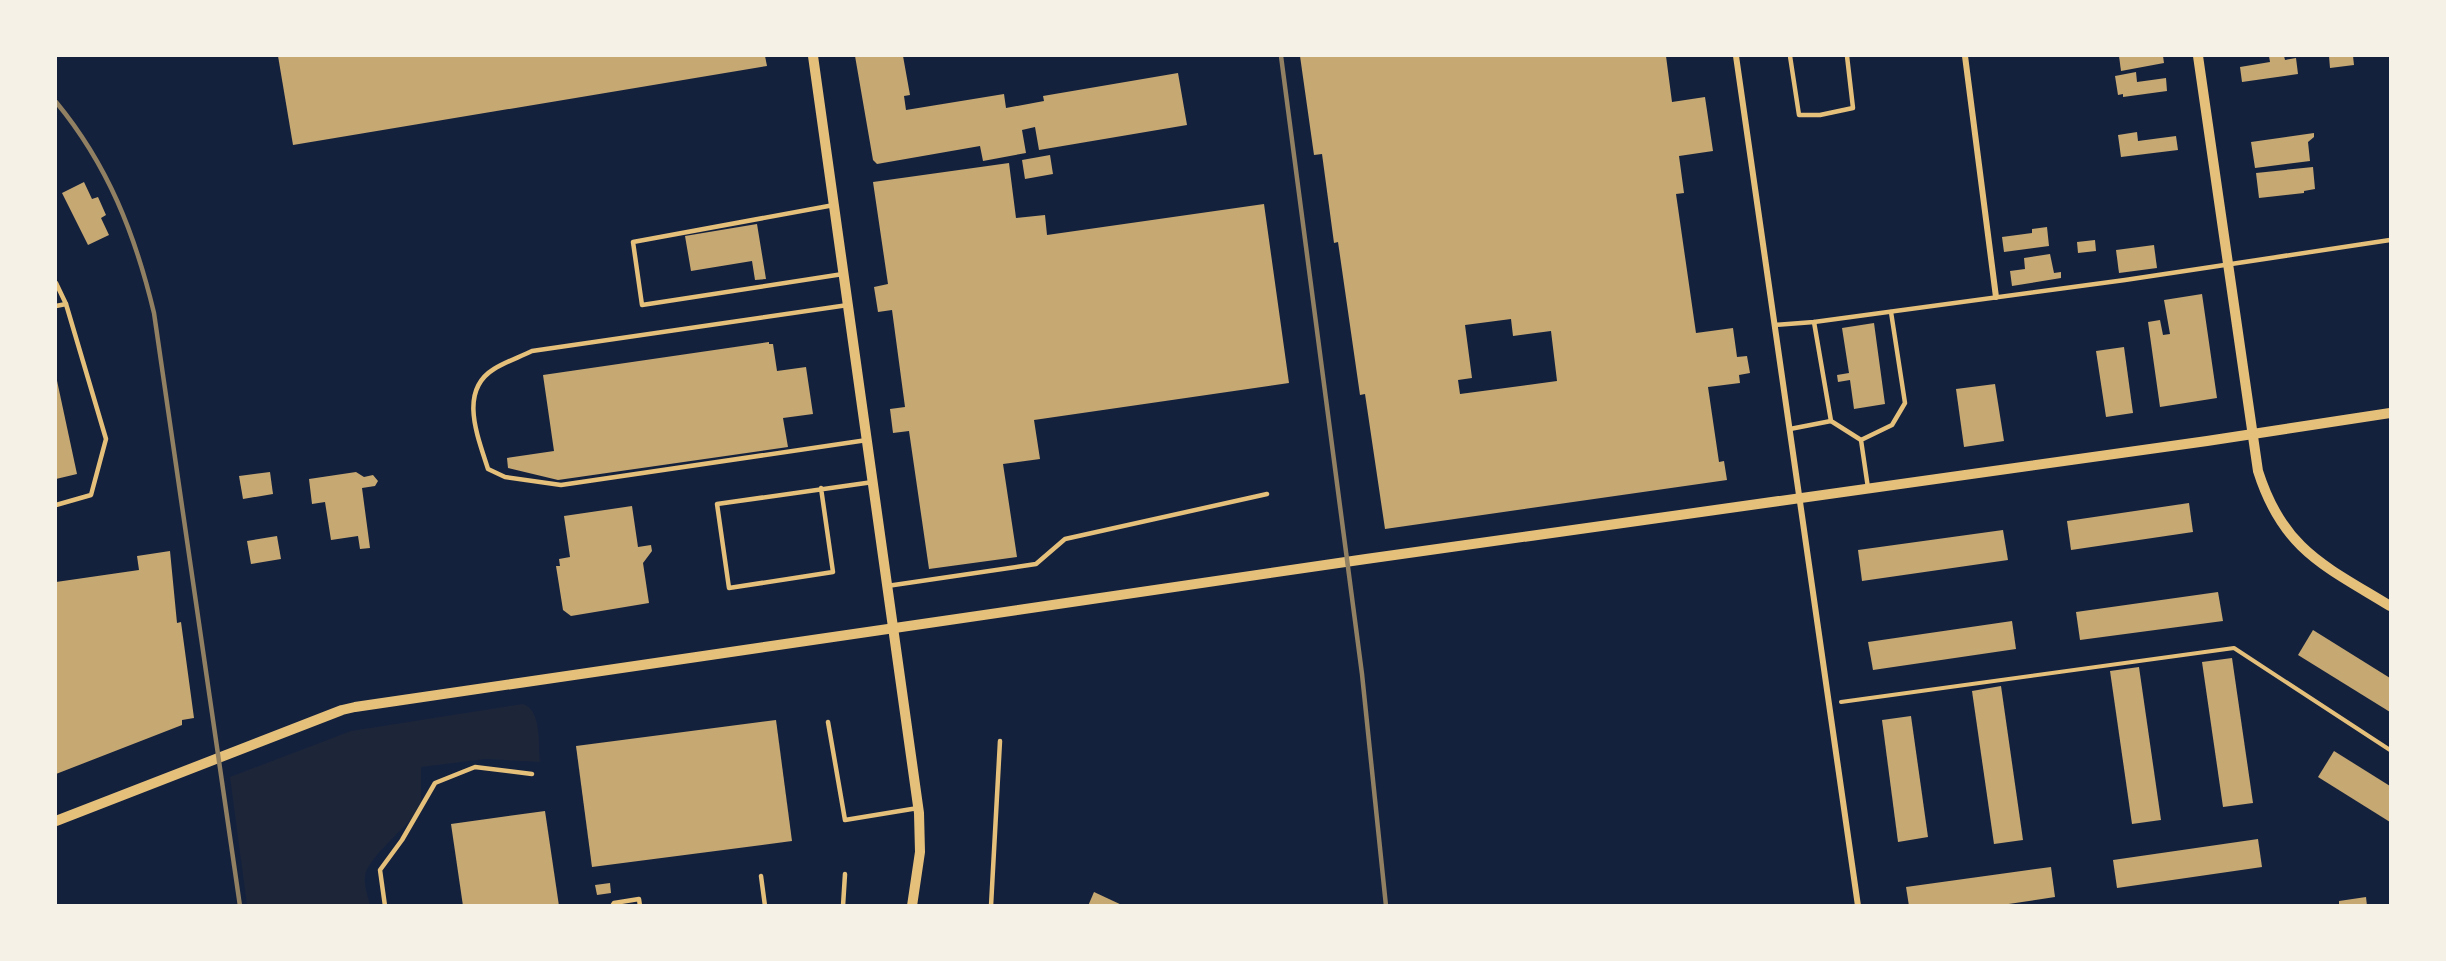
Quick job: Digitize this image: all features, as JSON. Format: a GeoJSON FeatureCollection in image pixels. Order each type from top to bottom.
{"type":"FeatureCollection","features":[{"type":"Feature","properties":{"kind":"street"},"geometry":{"type":"LineString","coordinates":[[813,56],[918,808],[920,852],[912,906]]}},
{"type":"Feature","properties":{"kind":"street"},"geometry":{"type":"LineString","coordinates":[[1736,56],[1858,906]]}},
{"type":"Feature","properties":{"kind":"street"},"geometry":{"type":"LineString","coordinates":[[1965,56],[1996,297]]}},
{"type":"Feature","properties":{"kind":"street"},"geometry":{"type":"LineString","coordinates":[[2199,56],[2252,434],[2258,471],[2264,490],[2279,521],[2301,548],[2391,606]]}},
{"type":"Feature","properties":{"kind":"street"},"geometry":{"type":"LineString","coordinates":[[56,821],[349,709],[1366,559],[2391,413]]}},
{"type":"Feature","properties":{"kind":"lane"},"geometry":{"type":"LineString","coordinates":[[1790,56],[1799,115],[1820,115],[1853,108],[1847,56]]}},
{"type":"Feature","properties":{"kind":"lane"},"geometry":{"type":"LineString","coordinates":[[834,204],[633,242],[642,304],[843,274]]}},
{"type":"Feature","properties":{"kind":"lane"},"geometry":{"type":"LineString","coordinates":[[1775,325],[1814,322],[2125,280],[2391,240]]}},
{"type":"Feature","properties":{"kind":"lane"},"geometry":{"type":"LineString","coordinates":[[56,283],[66,304],[106,440],[91,495],[56,505]]}},
{"type":"Feature","properties":{"kind":"lane"},"geometry":{"type":"LineString","coordinates":[[56,306],[66,304]]}},
{"type":"Feature","properties":{"kind":"lane"},"geometry":{"type":"LineString","coordinates":[[848,305],[532,351],[492,370],[476,387],[473,404],[476,428],[488,469],[505,477],[561,485],[867,440]]}},
{"type":"Feature","properties":{"kind":"lane"},"geometry":{"type":"LineString","coordinates":[[1861,440],[1892,425],[1905,404],[1891,312]]}},
{"type":"Feature","properties":{"kind":"lane"},"geometry":{"type":"LineString","coordinates":[[1814,322],[1831,421]]}},
{"type":"Feature","properties":{"kind":"lane"},"geometry":{"type":"LineString","coordinates":[[1790,429],[1831,421],[1861,440],[1868,488]]}},
{"type":"Feature","properties":{"kind":"lane"},"geometry":{"type":"LineString","coordinates":[[821,488],[833,572],[729,588],[717,504],[821,488],[873,482]]}},
{"type":"Feature","properties":{"kind":"lane"},"geometry":{"type":"LineString","coordinates":[[887,586],[1036,564],[1065,539],[1268,494]]}},
{"type":"Feature","properties":{"kind":"lane"},"geometry":{"type":"LineString","coordinates":[[828,722],[846,820],[918,808]]}},
{"type":"Feature","properties":{"kind":"lane"},"geometry":{"type":"LineString","coordinates":[[990,906],[1000,741]]}},
{"type":"Feature","properties":{"kind":"lane"},"geometry":{"type":"LineString","coordinates":[[385,906],[380,870],[414,822],[435,783],[475,767],[532,774]]}},
{"type":"Feature","properties":{"kind":"lane"},"geometry":{"type":"LineString","coordinates":[[843,906],[845,874]]}},
{"type":"Feature","properties":{"kind":"lane"},"geometry":{"type":"LineString","coordinates":[[761,876],[765,906]]}},
{"type":"Feature","properties":{"kind":"lane"},"geometry":{"type":"LineString","coordinates":[[612,906],[614,903],[639,899],[640,906]]}},
{"type":"Feature","properties":{"kind":"path"},"geometry":{"type":"LineString","coordinates":[[1829,704],[2234,648],[2391,750]]}},
{"type":"Feature","properties":{"kind":"shaded area"},"geometry":{"type":"Polygon","coordinates":[[[523,704],[533,713],[536,721],[540,762],[486,759],[421,767],[423,803],[367,869],[365,884],[370,905],[247,905],[230,777],[351,731],[523,704]]]}},
{"type":"Feature","properties":{"kind":"building"},"geometry":{"type":"Polygon","coordinates":[[[278,56],[765,56],[767,66],[293,145],[278,56]]]}},
{"type":"Feature","properties":{"kind":"building"},"geometry":{"type":"Polygon","coordinates":[[[855,56],[903,56],[910,95],[904,96],[906,110],[1004,94],[1006,108],[1044,101],[1043,96],[1178,73],[1187,125],[1039,150],[1035,127],[1022,130],[1026,153],[983,161],[980,146],[877,164],[873,160],[855,56]]]}},
{"type":"Feature","properties":{"kind":"building"},"geometry":{"type":"Polygon","coordinates":[[[1300,56],[1666,56],[1672,102],[1705,97],[1713,151],[1679,156],[1684,193],[1676,194],[1696,333],[1733,328],[1737,357],[1747,356],[1750,373],[1739,375],[1740,383],[1708,387],[1719,462],[1724,461],[1727,480],[1385,529],[1365,394],[1360,395],[1338,242],[1334,243],[1322,154],[1314,155],[1300,56]],[[1511,319],[1465,325],[1472,378],[1458,380],[1460,394],[1557,381],[1551,331],[1513,336],[1511,319]]]}},
{"type":"Feature","properties":{"kind":"building"},"geometry":{"type":"Polygon","coordinates":[[[2119,56],[2163,56],[2164,63],[2121,71],[2119,56]]]}},
{"type":"Feature","properties":{"kind":"building"},"geometry":{"type":"Polygon","coordinates":[[[2269,56],[2284,56],[2285,60],[2296,58],[2298,74],[2242,82],[2240,67],[2270,62],[2269,56]]]}},
{"type":"Feature","properties":{"kind":"building"},"geometry":{"type":"Polygon","coordinates":[[[2329,56],[2353,56],[2354,65],[2330,68],[2329,56]]]}},
{"type":"Feature","properties":{"kind":"building"},"geometry":{"type":"Polygon","coordinates":[[[2136,72],[2137,82],[2166,78],[2167,91],[2123,97],[2123,94],[2118,95],[2115,76],[2136,72]]]}},
{"type":"Feature","properties":{"kind":"building"},"geometry":{"type":"Polygon","coordinates":[[[2137,132],[2138,141],[2176,136],[2178,150],[2121,157],[2118,135],[2137,132]]]}},
{"type":"Feature","properties":{"kind":"building"},"geometry":{"type":"Polygon","coordinates":[[[2314,133],[2314,137],[2308,142],[2310,161],[2255,168],[2251,142],[2314,133]]]}},
{"type":"Feature","properties":{"kind":"building"},"geometry":{"type":"Polygon","coordinates":[[[1050,155],[1053,174],[1025,179],[1022,160],[1050,155]]]}},
{"type":"Feature","properties":{"kind":"building"},"geometry":{"type":"Polygon","coordinates":[[[1009,163],[1016,218],[1045,215],[1047,235],[1264,204],[1289,383],[1034,420],[1040,459],[1003,464],[1017,557],[929,569],[909,431],[893,433],[890,409],[905,407],[892,310],[878,312],[874,287],[888,284],[873,182],[1009,163]]]}},
{"type":"Feature","properties":{"kind":"building"},"geometry":{"type":"Polygon","coordinates":[[[2313,167],[2315,189],[2304,191],[2304,193],[2259,198],[2256,173],[2313,167]]]}},
{"type":"Feature","properties":{"kind":"building"},"geometry":{"type":"Polygon","coordinates":[[[84,182],[92,199],[98,197],[106,215],[101,218],[109,235],[88,245],[62,193],[84,182]]]}},
{"type":"Feature","properties":{"kind":"building"},"geometry":{"type":"Polygon","coordinates":[[[757,224],[766,279],[755,280],[752,261],[691,271],[685,236],[757,224]]]}},
{"type":"Feature","properties":{"kind":"building"},"geometry":{"type":"Polygon","coordinates":[[[2047,227],[2049,246],[2004,252],[2002,237],[2032,233],[2032,229],[2047,227]]]}},
{"type":"Feature","properties":{"kind":"building"},"geometry":{"type":"Polygon","coordinates":[[[2095,240],[2096,251],[2078,253],[2077,242],[2095,240]]]}},
{"type":"Feature","properties":{"kind":"building"},"geometry":{"type":"Polygon","coordinates":[[[2154,245],[2157,268],[2119,273],[2116,250],[2154,245]]]}},
{"type":"Feature","properties":{"kind":"building"},"geometry":{"type":"Polygon","coordinates":[[[2050,254],[2054,273],[2061,272],[2061,278],[2012,286],[2010,271],[2025,269],[2024,258],[2050,254]]]}},
{"type":"Feature","properties":{"kind":"building"},"geometry":{"type":"Polygon","coordinates":[[[2202,294],[2217,398],[2160,407],[2148,322],[2160,320],[2163,335],[2170,334],[2164,300],[2202,294]]]}},
{"type":"Feature","properties":{"kind":"building"},"geometry":{"type":"Polygon","coordinates":[[[1874,323],[1885,404],[1854,409],[1850,380],[1838,382],[1837,375],[1849,373],[1842,328],[1874,323]]]}},
{"type":"Feature","properties":{"kind":"building"},"geometry":{"type":"Polygon","coordinates":[[[769,342],[773,344],[777,371],[806,367],[813,414],[783,418],[788,447],[558,480],[508,468],[507,458],[554,451],[543,375],[769,342]]]}},
{"type":"Feature","properties":{"kind":"building"},"geometry":{"type":"Polygon","coordinates":[[[2124,347],[2133,413],[2106,417],[2096,351],[2124,347]]]}},
{"type":"Feature","properties":{"kind":"building"},"geometry":{"type":"Polygon","coordinates":[[[56,376],[77,474],[56,479],[56,376]]]}},
{"type":"Feature","properties":{"kind":"building"},"geometry":{"type":"Polygon","coordinates":[[[1995,384],[2004,441],[1964,447],[1956,389],[1995,384]]]}},
{"type":"Feature","properties":{"kind":"building"},"geometry":{"type":"Polygon","coordinates":[[[270,472],[273,494],[243,499],[239,476],[270,472]]]}},
{"type":"Feature","properties":{"kind":"building"},"geometry":{"type":"Polygon","coordinates":[[[356,472],[364,477],[373,475],[378,481],[375,486],[362,488],[370,548],[360,549],[358,536],[331,540],[325,502],[312,504],[309,479],[356,472]]]}},
{"type":"Feature","properties":{"kind":"building"},"geometry":{"type":"Polygon","coordinates":[[[2189,503],[2193,532],[2071,550],[2067,521],[2189,503]]]}},
{"type":"Feature","properties":{"kind":"building"},"geometry":{"type":"Polygon","coordinates":[[[632,506],[638,547],[651,545],[652,551],[643,563],[649,603],[571,616],[563,610],[556,566],[560,566],[559,559],[570,557],[564,516],[632,506]]]}},
{"type":"Feature","properties":{"kind":"building"},"geometry":{"type":"Polygon","coordinates":[[[2003,530],[2008,560],[1862,581],[1858,550],[2003,530]]]}},
{"type":"Feature","properties":{"kind":"building"},"geometry":{"type":"Polygon","coordinates":[[[277,536],[281,559],[251,564],[247,541],[277,536]]]}},
{"type":"Feature","properties":{"kind":"building"},"geometry":{"type":"Polygon","coordinates":[[[170,551],[177,623],[181,622],[194,718],[182,720],[182,725],[56,774],[56,582],[139,570],[137,556],[170,551]]]}},
{"type":"Feature","properties":{"kind":"building"},"geometry":{"type":"Polygon","coordinates":[[[2218,592],[2223,621],[2080,640],[2076,612],[2218,592]]]}},
{"type":"Feature","properties":{"kind":"building"},"geometry":{"type":"Polygon","coordinates":[[[2012,621],[2016,649],[1873,670],[1868,642],[2012,621]]]}},
{"type":"Feature","properties":{"kind":"building"},"geometry":{"type":"Polygon","coordinates":[[[2313,630],[2390,678],[2390,712],[2298,655],[2313,630]]]}},
{"type":"Feature","properties":{"kind":"building"},"geometry":{"type":"Polygon","coordinates":[[[2232,658],[2253,803],[2223,807],[2202,662],[2232,658]]]}},
{"type":"Feature","properties":{"kind":"building"},"geometry":{"type":"Polygon","coordinates":[[[2139,667],[2161,820],[2132,824],[2110,671],[2139,667]]]}},
{"type":"Feature","properties":{"kind":"building"},"geometry":{"type":"Polygon","coordinates":[[[2001,686],[2023,840],[1994,844],[1972,691],[2001,686]]]}},
{"type":"Feature","properties":{"kind":"building"},"geometry":{"type":"Polygon","coordinates":[[[1911,716],[1928,837],[1898,842],[1882,720],[1911,716]]]}},
{"type":"Feature","properties":{"kind":"building"},"geometry":{"type":"Polygon","coordinates":[[[776,720],[792,841],[592,867],[576,746],[776,720]]]}},
{"type":"Feature","properties":{"kind":"building"},"geometry":{"type":"Polygon","coordinates":[[[2334,751],[2390,786],[2390,822],[2318,777],[2334,751]]]}},
{"type":"Feature","properties":{"kind":"building"},"geometry":{"type":"Polygon","coordinates":[[[545,811],[559,906],[463,906],[451,824],[545,811]]]}},
{"type":"Feature","properties":{"kind":"building"},"geometry":{"type":"Polygon","coordinates":[[[2258,839],[2262,867],[2117,888],[2113,860],[2258,839]]]}},
{"type":"Feature","properties":{"kind":"building"},"geometry":{"type":"Polygon","coordinates":[[[2051,867],[2055,897],[1995,906],[1909,906],[1906,887],[2051,867]]]}},
{"type":"Feature","properties":{"kind":"building"},"geometry":{"type":"Polygon","coordinates":[[[610,883],[611,893],[597,895],[595,885],[610,883]]]}},
{"type":"Feature","properties":{"kind":"building"},"geometry":{"type":"Polygon","coordinates":[[[1094,892],[1124,906],[1088,906],[1094,892]]]}},
{"type":"Feature","properties":{"kind":"building"},"geometry":{"type":"Polygon","coordinates":[[[2366,897],[2367,906],[2339,906],[2339,901],[2366,897]]]}},
{"type":"Feature","properties":{"kind":"railway"},"geometry":{"type":"LineString","coordinates":[[1281,56],[1362,674],[1386,906]]}},
{"type":"Feature","properties":{"kind":"railway"},"geometry":{"type":"LineString","coordinates":[[56,102],[91,150],[105,176],[128,228],[154,313],[240,906]]}}]}
